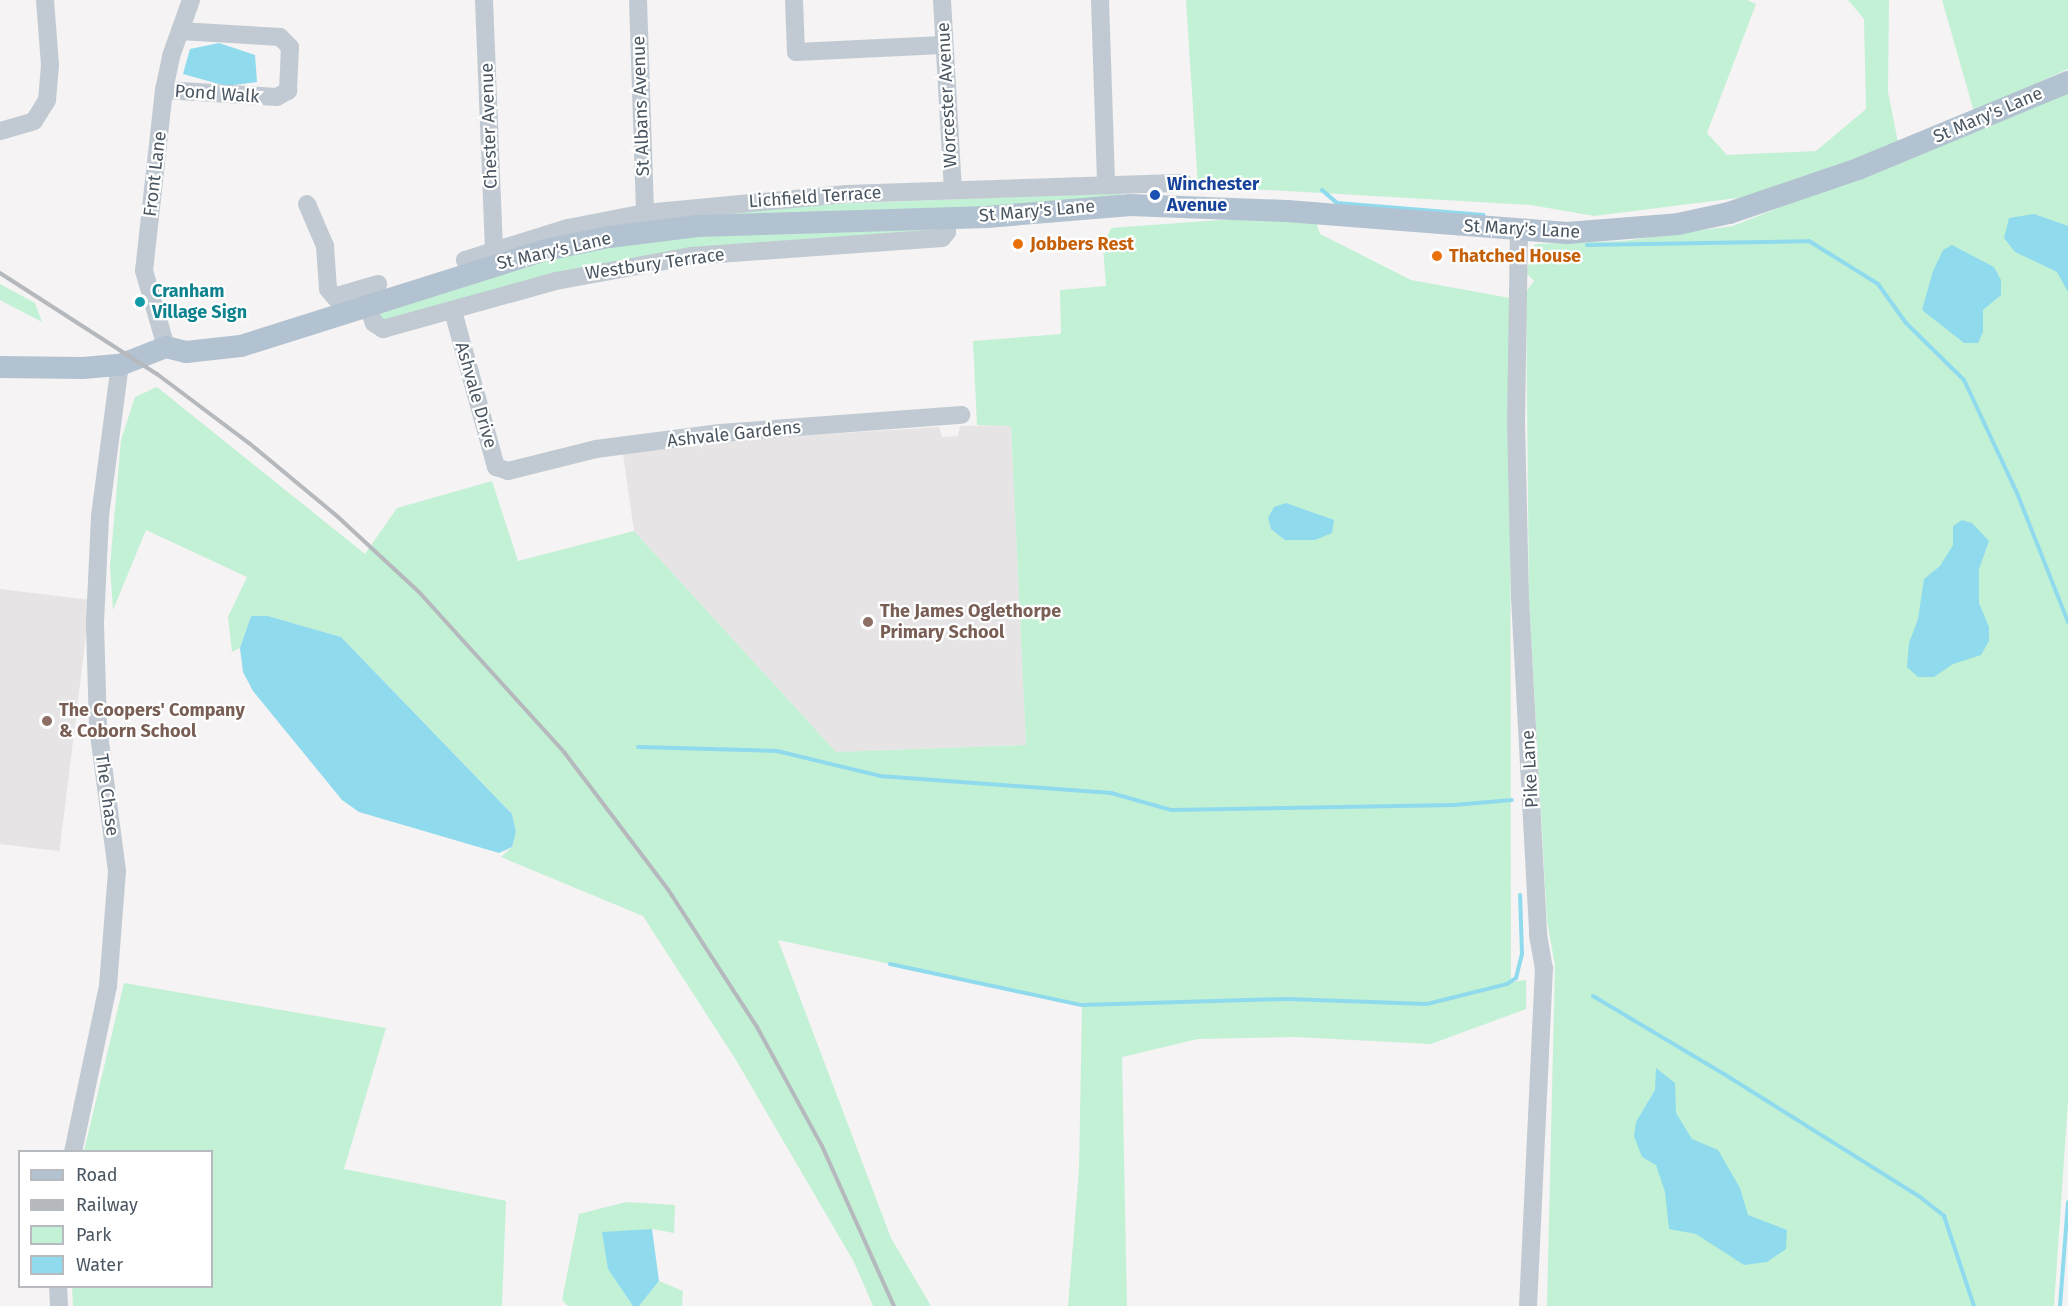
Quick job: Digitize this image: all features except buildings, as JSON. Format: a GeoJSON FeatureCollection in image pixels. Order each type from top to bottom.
{"type":"FeatureCollection","features":[{"type":"Feature","properties":{"kind":"main road","name":"St Mary's Lane"},"geometry":{"type":"LineString","coordinates":[[0,367],[120,364],[166,347],[186,352],[241,346],[351,305],[545,250],[671,229],[831,219],[947,218],[1129,194],[1287,211],[1519,231],[1624,231],[1729,213],[1858,169],[2068,82]]}},
{"type":"Feature","properties":{"kind":"street"},"geometry":{"type":"LineString","coordinates":[[0,131],[34,121],[47,100],[50,65],[45,0]]}},
{"type":"Feature","properties":{"kind":"street","name":"Front Lane"},"geometry":{"type":"LineString","coordinates":[[166,347],[144,271],[164,90],[191,0]]}},
{"type":"Feature","properties":{"kind":"street","name":"Chester Avenue"},"geometry":{"type":"LineString","coordinates":[[484,0],[494,251]]}},
{"type":"Feature","properties":{"kind":"street","name":"St Albans Avenue"},"geometry":{"type":"LineString","coordinates":[[638,0],[645,213]]}},
{"type":"Feature","properties":{"kind":"street"},"geometry":{"type":"LineString","coordinates":[[794,0],[796,52],[943,45]]}},
{"type":"Feature","properties":{"kind":"street","name":"Worcester Avenue"},"geometry":{"type":"LineString","coordinates":[[942,0],[953,189]]}},
{"type":"Feature","properties":{"kind":"street"},"geometry":{"type":"LineString","coordinates":[[1100,0],[1106,183]]}},
{"type":"Feature","properties":{"kind":"street","name":"Pond Walk"},"geometry":{"type":"LineString","coordinates":[[164,90],[277,98],[288,91],[290,47],[280,37],[180,31]]}},
{"type":"Feature","properties":{"kind":"street","name":"Lichfield Terrace"},"geometry":{"type":"LineString","coordinates":[[470,271],[465,260],[568,228],[645,213],[824,196],[953,189],[1106,183],[1129,194],[1184,183]]}},
{"type":"Feature","properties":{"kind":"street"},"geometry":{"type":"LineString","coordinates":[[307,204],[325,246],[328,289],[351,305],[378,284]]}},
{"type":"Feature","properties":{"kind":"street","name":"Westbury Terrace"},"geometry":{"type":"LineString","coordinates":[[351,305],[377,328],[382,329],[453,311],[556,280],[691,256],[942,238],[947,232],[947,218]]}},
{"type":"Feature","properties":{"kind":"street","name":"Pike Lane"},"geometry":{"type":"LineString","coordinates":[[1519,231],[1516,422],[1521,598],[1538,924],[1544,968],[1528,1306]]}},
{"type":"Feature","properties":{"kind":"street","name":"Ashvale Drive"},"geometry":{"type":"LineString","coordinates":[[453,311],[496,467],[508,471]]}},
{"type":"Feature","properties":{"kind":"street","name":"The Chase"},"geometry":{"type":"LineString","coordinates":[[73,1150],[108,986],[117,871],[98,726],[95,623],[100,516],[120,364]]}},
{"type":"Feature","properties":{"kind":"street","name":"Ashvale Gardens"},"geometry":{"type":"LineString","coordinates":[[508,471],[596,449],[709,435],[962,415]]}},
{"type":"Feature","properties":{"kind":"street"},"geometry":{"type":"LineString","coordinates":[[58,1288],[59,1306]]}},
{"type":"Feature","properties":{"kind":"shaded area","name":"The James Oglethorpe Primary School"},"geometry":{"type":"Polygon","coordinates":[[[1011,425],[1026,745],[836,752],[634,531],[623,454],[720,441],[939,427],[942,437],[958,436],[960,426],[1011,425]]]}},
{"type":"Feature","properties":{"kind":"shaded area","name":"The Coopers' Company & Coborn School"},"geometry":{"type":"Polygon","coordinates":[[[0,589],[90,600],[59,851],[0,844],[0,589]]]}},
{"type":"Feature","properties":{"kind":"green space"},"geometry":{"type":"Polygon","coordinates":[[[1186,0],[1747,0],[1756,4],[1707,133],[1727,155],[1816,151],[1866,109],[1864,19],[1848,0],[1889,0],[1888,92],[1898,142],[1761,195],[1594,216],[1531,205],[1198,186],[1186,0]]]}},
{"type":"Feature","properties":{"kind":"green space"},"geometry":{"type":"Polygon","coordinates":[[[1942,0],[2068,0],[2068,69],[1974,112],[1942,0]]]}},
{"type":"Feature","properties":{"kind":"green space"},"geometry":{"type":"Polygon","coordinates":[[[2068,93],[2068,1101],[2054,1306],[1547,1306],[1555,965],[1547,921],[1529,599],[1526,292],[1534,281],[1526,273],[1535,244],[1623,241],[1733,226],[2068,93]]]}},
{"type":"Feature","properties":{"kind":"green space"},"geometry":{"type":"Polygon","coordinates":[[[1122,193],[1121,197],[951,213],[623,221],[801,205],[1122,193]]]}},
{"type":"Feature","properties":{"kind":"green space"},"geometry":{"type":"Polygon","coordinates":[[[1261,217],[1315,220],[1320,234],[1411,280],[1510,298],[1511,982],[1526,980],[1526,1009],[1431,1044],[1295,1037],[1198,1039],[1122,1057],[1127,1306],[1068,1306],[1079,1170],[1082,1005],[778,940],[891,1238],[931,1306],[873,1306],[854,1262],[736,1060],[643,916],[501,857],[512,847],[516,832],[512,814],[341,637],[268,616],[251,616],[240,648],[232,652],[228,617],[247,577],[146,530],[113,610],[110,566],[121,440],[135,397],[157,387],[365,554],[397,508],[492,481],[518,561],[634,531],[836,752],[1026,745],[1011,426],[977,425],[973,341],[1061,334],[1060,290],[1106,286],[1103,247],[1111,228],[1261,217]]]}},
{"type":"Feature","properties":{"kind":"green space"},"geometry":{"type":"Polygon","coordinates":[[[933,224],[933,235],[738,248],[381,322],[378,312],[382,304],[620,240],[933,224]]]}},
{"type":"Feature","properties":{"kind":"green space"},"geometry":{"type":"Polygon","coordinates":[[[0,284],[35,303],[42,322],[0,300],[0,284]]]}},
{"type":"Feature","properties":{"kind":"green space"},"geometry":{"type":"Polygon","coordinates":[[[124,983],[386,1028],[344,1169],[506,1201],[502,1306],[73,1306],[72,1288],[213,1288],[213,1150],[84,1150],[124,983]]]}},
{"type":"Feature","properties":{"kind":"green space"},"geometry":{"type":"Polygon","coordinates":[[[626,1202],[675,1205],[674,1233],[652,1229],[609,1269],[633,1306],[568,1306],[562,1300],[579,1214],[626,1202]]]}},
{"type":"Feature","properties":{"kind":"green space"},"geometry":{"type":"Polygon","coordinates":[[[659,1281],[683,1291],[682,1306],[639,1306],[659,1281]]]}},
{"type":"Feature","properties":{"kind":"water"},"geometry":{"type":"Polygon","coordinates":[[[219,43],[255,55],[257,82],[226,86],[183,74],[190,49],[219,43]]]}},
{"type":"Feature","properties":{"kind":"water"},"geometry":{"type":"Polygon","coordinates":[[[2034,214],[2068,226],[2068,292],[2057,272],[2015,252],[2004,238],[2009,218],[2034,214]]]}},
{"type":"Feature","properties":{"kind":"water"},"geometry":{"type":"Polygon","coordinates":[[[1952,245],[1994,267],[2001,280],[2001,295],[1983,310],[1983,332],[1978,343],[1964,343],[1922,310],[1933,271],[1943,250],[1952,245]]]}},
{"type":"Feature","properties":{"kind":"water"},"geometry":{"type":"Polygon","coordinates":[[[1286,503],[1334,520],[1332,533],[1315,540],[1285,540],[1271,529],[1268,518],[1274,507],[1286,503]]]}},
{"type":"Feature","properties":{"kind":"water"},"geometry":{"type":"Polygon","coordinates":[[[1962,520],[1972,523],[1989,541],[1979,569],[1979,603],[1989,627],[1989,641],[1981,655],[1953,664],[1934,677],[1918,677],[1907,667],[1909,643],[1918,619],[1924,579],[1940,566],[1953,545],[1953,526],[1962,520]]]}},
{"type":"Feature","properties":{"kind":"water"},"geometry":{"type":"Polygon","coordinates":[[[251,616],[268,616],[341,637],[512,814],[516,832],[512,847],[499,853],[359,812],[342,800],[253,691],[243,672],[240,648],[251,616]]]}},
{"type":"Feature","properties":{"kind":"water"},"geometry":{"type":"Polygon","coordinates":[[[1656,1068],[1675,1083],[1676,1113],[1692,1139],[1718,1150],[1740,1188],[1748,1215],[1787,1230],[1786,1249],[1767,1262],[1744,1265],[1696,1234],[1669,1229],[1665,1192],[1656,1165],[1642,1157],[1634,1136],[1636,1122],[1655,1090],[1656,1068]]]}},
{"type":"Feature","properties":{"kind":"water"},"geometry":{"type":"Polygon","coordinates":[[[652,1229],[659,1281],[639,1306],[633,1306],[608,1269],[602,1232],[652,1229]]]}},
{"type":"Feature","properties":{"kind":"waterway"},"geometry":{"type":"LineString","coordinates":[[1322,190],[1337,203],[1484,215]]}},
{"type":"Feature","properties":{"kind":"waterway"},"geometry":{"type":"LineString","coordinates":[[1587,245],[1809,241],[1878,284],[1906,323],[1964,380],[2017,493],[2068,622]]}},
{"type":"Feature","properties":{"kind":"waterway"},"geometry":{"type":"LineString","coordinates":[[638,747],[777,751],[880,776],[1111,793],[1171,810],[1454,805],[1512,800]]}},
{"type":"Feature","properties":{"kind":"waterway"},"geometry":{"type":"LineString","coordinates":[[890,964],[1082,1005],[1287,999],[1427,1004],[1507,984],[1516,978],[1522,954],[1520,895]]}},
{"type":"Feature","properties":{"kind":"waterway"},"geometry":{"type":"LineString","coordinates":[[1593,996],[1724,1074],[1920,1197],[1944,1216],[1974,1306]]}},
{"type":"Feature","properties":{"kind":"waterway"},"geometry":{"type":"LineString","coordinates":[[2060,1306],[2068,1202]]}},
{"type":"Feature","properties":{"kind":"railway"},"geometry":{"type":"LineString","coordinates":[[0,273],[157,374],[249,443],[338,517],[419,592],[564,752],[669,891],[757,1027],[822,1146],[894,1306]]}},
{"type":"Feature","properties":{"kind":"place","name":"Winchester Avenue"},"geometry":{"type":"Point","coordinates":[1155,195]}},
{"type":"Feature","properties":{"kind":"place","name":"Jobbers Rest"},"geometry":{"type":"Point","coordinates":[1018,244]}},
{"type":"Feature","properties":{"kind":"place","name":"Thatched House"},"geometry":{"type":"Point","coordinates":[1437,256]}},
{"type":"Feature","properties":{"kind":"place","name":"Cranham Village Sign"},"geometry":{"type":"Point","coordinates":[140,302]}},
{"type":"Feature","properties":{"kind":"place","name":"The James Oglethorpe Primary School"},"geometry":{"type":"Point","coordinates":[868,622]}},
{"type":"Feature","properties":{"kind":"place","name":"The Coopers' Company & Coborn School"},"geometry":{"type":"Point","coordinates":[47,721]}}]}
